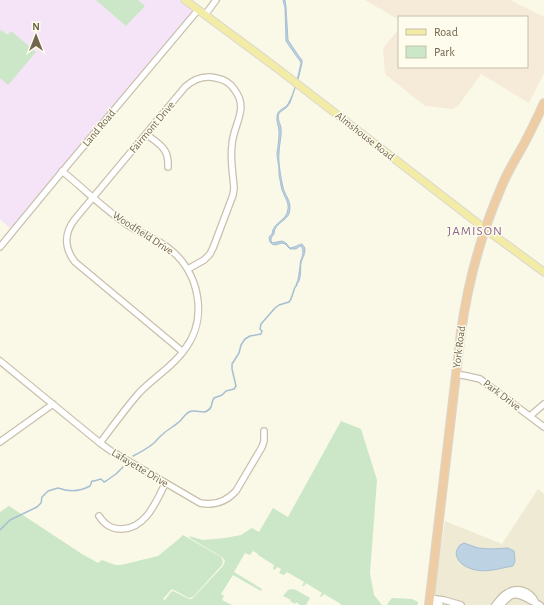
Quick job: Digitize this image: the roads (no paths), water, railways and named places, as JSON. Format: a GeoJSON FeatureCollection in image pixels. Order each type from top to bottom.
{"type":"FeatureCollection","features":[{"type":"Feature","properties":{"kind":"highway","name":"York Road"},"geometry":{"type":"LineString","coordinates":[[429,602],[462,319],[466,299],[484,228],[501,186],[526,141],[544,103]]}},
{"type":"Feature","properties":{"kind":"main road","name":"Almshouse Road"},"geometry":{"type":"LineString","coordinates":[[185,0],[544,272]]}},
{"type":"Feature","properties":{"kind":"street"},"geometry":{"type":"LineString","coordinates":[[205,15],[216,0]]}},
{"type":"Feature","properties":{"kind":"street","name":"Land Road"},"geometry":{"type":"LineString","coordinates":[[0,247],[198,10]]}},
{"type":"Feature","properties":{"kind":"street","name":"Fairmont Drive"},"geometry":{"type":"LineString","coordinates":[[183,352],[75,262],[67,248],[67,242],[69,229],[75,219],[185,87],[199,78],[211,77],[223,80],[233,87],[241,106],[232,146],[234,188],[233,195],[210,254],[204,260],[188,269]]}},
{"type":"Feature","properties":{"kind":"street"},"geometry":{"type":"LineString","coordinates":[[146,134],[166,151],[168,167]]}},
{"type":"Feature","properties":{"kind":"street","name":"Woodfield Drive"},"geometry":{"type":"LineString","coordinates":[[62,171],[129,226],[167,247],[178,256],[188,269],[197,292],[198,314],[196,324],[193,335],[183,352],[173,364],[140,393],[100,443]]}},
{"type":"Feature","properties":{"kind":"street","name":"Lafayette Drive"},"geometry":{"type":"LineString","coordinates":[[0,361],[118,456],[200,504],[207,505],[222,502],[236,491],[262,447],[264,441],[264,431]]}},
{"type":"Feature","properties":{"kind":"street","name":"Park Drive"},"geometry":{"type":"LineString","coordinates":[[456,374],[480,378],[544,427]]}},
{"type":"Feature","properties":{"kind":"street"},"geometry":{"type":"LineString","coordinates":[[0,442],[52,404]]}},
{"type":"Feature","properties":{"kind":"street"},"geometry":{"type":"LineString","coordinates":[[530,416],[544,404]]}},
{"type":"Feature","properties":{"kind":"street"},"geometry":{"type":"LineString","coordinates":[[99,516],[107,525],[115,528],[126,528],[136,525],[146,517],[151,510],[165,484]]}},
{"type":"Feature","properties":{"kind":"street"},"geometry":{"type":"LineString","coordinates":[[496,605],[503,595],[514,590],[522,590],[526,592],[538,604]]}},
{"type":"Feature","properties":{"kind":"street"},"geometry":{"type":"LineString","coordinates":[[501,605],[510,596],[516,595],[525,597],[538,604]]}},
{"type":"Feature","properties":{"kind":"street"},"geometry":{"type":"LineString","coordinates":[[429,602],[444,600],[460,605]]}},
{"type":"Feature","properties":{"kind":"street"},"geometry":{"type":"LineString","coordinates":[[538,604],[544,601]]}},
{"type":"Feature","properties":{"kind":"street"},"geometry":{"type":"LineString","coordinates":[[429,602],[440,605]]}},
{"type":"Feature","properties":{"kind":"water"},"geometry":{"type":"Polygon","coordinates":[[[283,0],[285,0],[286,7],[288,40],[302,60],[293,94],[301,63],[286,41],[285,8],[283,0]]]}},
{"type":"Feature","properties":{"kind":"water"},"geometry":{"type":"Polygon","coordinates":[[[293,94],[290,103],[287,107],[279,113],[278,115],[281,126],[279,150],[280,170],[284,190],[289,201],[290,212],[288,216],[277,226],[271,241],[272,243],[282,241],[290,248],[302,244],[305,248],[305,253],[301,263],[300,278],[296,285],[303,254],[302,247],[300,246],[296,249],[290,249],[282,243],[275,245],[270,242],[269,237],[275,227],[287,213],[288,207],[279,177],[277,153],[279,128],[277,114],[287,106],[293,94]]]}},
{"type":"Feature","properties":{"kind":"water"},"geometry":{"type":"Polygon","coordinates":[[[464,543],[478,548],[508,548],[514,551],[515,561],[513,566],[483,571],[471,569],[460,562],[456,554],[460,545],[464,543]]]}},
{"type":"Feature","properties":{"kind":"waterway"},"geometry":{"type":"LineString","coordinates":[[133,456],[152,445],[188,413],[192,411],[204,412],[209,410],[214,398],[222,395],[226,391],[234,389],[236,386],[232,364],[239,353],[241,345],[245,339],[250,336],[261,334],[261,324],[275,308],[289,302],[297,285]]}},
{"type":"Feature","properties":{"kind":"waterway"},"geometry":{"type":"LineString","coordinates":[[0,530],[10,520],[37,507],[41,503],[42,497],[48,491],[58,488],[70,491],[78,490],[90,486],[92,481],[101,479],[104,482],[123,467]]}},
{"type":"Feature","properties":{"kind":"district","name":"JAMISON"},"geometry":{"type":"Point","coordinates":[475,231]}}]}
